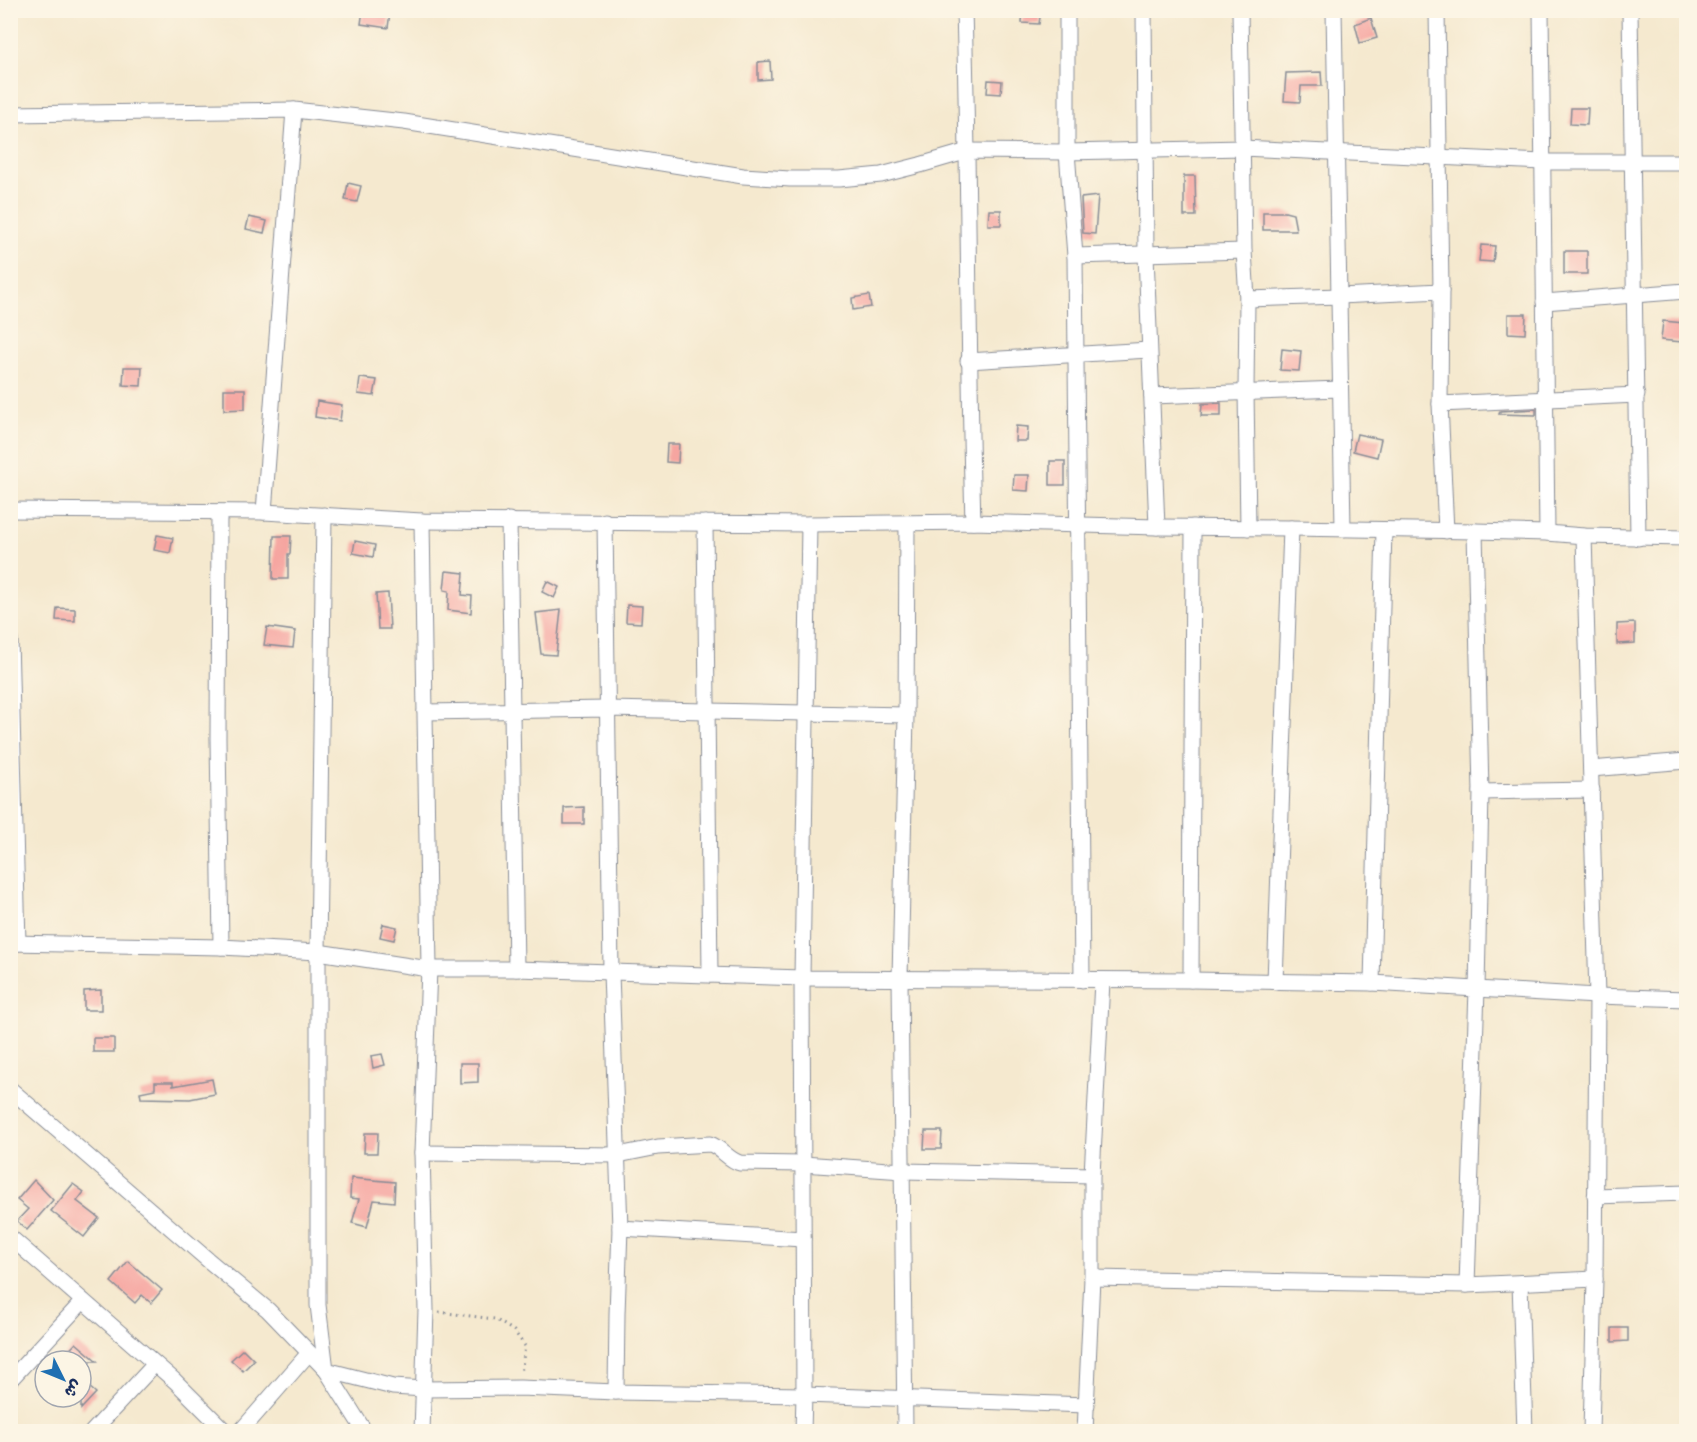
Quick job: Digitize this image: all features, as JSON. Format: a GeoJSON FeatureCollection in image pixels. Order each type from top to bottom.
{"type":"FeatureCollection","features":[{"type":"Feature","properties":{"kind":"street"},"geometry":{"type":"LineString","coordinates":[[964,10],[968,151],[968,361],[973,522]]}},
{"type":"Feature","properties":{"kind":"street"},"geometry":{"type":"LineString","coordinates":[[1067,10],[1067,152],[1075,256],[1082,980]]}},
{"type":"Feature","properties":{"kind":"street"},"geometry":{"type":"LineString","coordinates":[[1143,10],[1146,255],[1157,527]]}},
{"type":"Feature","properties":{"kind":"street"},"geometry":{"type":"LineString","coordinates":[[1240,10],[1244,251],[1247,299],[1248,528]]}},
{"type":"Feature","properties":{"kind":"street"},"geometry":{"type":"LineString","coordinates":[[1334,10],[1343,529]]}},
{"type":"Feature","properties":{"kind":"street"},"geometry":{"type":"LineString","coordinates":[[1437,10],[1441,291],[1440,404],[1446,531]]}},
{"type":"Feature","properties":{"kind":"street"},"geometry":{"type":"LineString","coordinates":[[1541,10],[1547,533]]}},
{"type":"Feature","properties":{"kind":"street"},"geometry":{"type":"LineString","coordinates":[[1630,10],[1638,537]]}},
{"type":"Feature","properties":{"kind":"street"},"geometry":{"type":"LineString","coordinates":[[264,512],[294,110]]}},
{"type":"Feature","properties":{"kind":"street"},"geometry":{"type":"LineString","coordinates":[[10,114],[294,110],[404,122],[743,176],[790,179],[839,179],[881,175],[968,151],[1067,152],[1242,148],[1542,162],[1686,162]]}},
{"type":"Feature","properties":{"kind":"street"},"geometry":{"type":"LineString","coordinates":[[1075,256],[1244,251]]}},
{"type":"Feature","properties":{"kind":"street"},"geometry":{"type":"LineString","coordinates":[[1247,299],[1441,291]]}},
{"type":"Feature","properties":{"kind":"street"},"geometry":{"type":"LineString","coordinates":[[1544,302],[1686,291]]}},
{"type":"Feature","properties":{"kind":"street"},"geometry":{"type":"LineString","coordinates":[[968,361],[1149,350]]}},
{"type":"Feature","properties":{"kind":"street"},"geometry":{"type":"LineString","coordinates":[[1152,396],[1340,389]]}},
{"type":"Feature","properties":{"kind":"street"},"geometry":{"type":"LineString","coordinates":[[1440,404],[1637,395]]}},
{"type":"Feature","properties":{"kind":"street"},"geometry":{"type":"LineString","coordinates":[[10,510],[264,512],[422,520],[809,524],[973,522],[1475,531],[1686,538]]}},
{"type":"Feature","properties":{"kind":"street"},"geometry":{"type":"LineString","coordinates":[[219,513],[220,947]]}},
{"type":"Feature","properties":{"kind":"street"},"geometry":{"type":"LineString","coordinates":[[324,515],[318,952],[318,1305],[326,1370]]}},
{"type":"Feature","properties":{"kind":"street"},"geometry":{"type":"LineString","coordinates":[[422,520],[429,969],[422,1153],[426,1310],[422,1431]]}},
{"type":"Feature","properties":{"kind":"street"},"geometry":{"type":"LineString","coordinates":[[508,520],[516,969]]}},
{"type":"Feature","properties":{"kind":"street"},"geometry":{"type":"LineString","coordinates":[[605,521],[611,973],[620,1228],[616,1314],[616,1392]]}},
{"type":"Feature","properties":{"kind":"street"},"geometry":{"type":"LineString","coordinates":[[705,523],[710,975]]}},
{"type":"Feature","properties":{"kind":"street"},"geometry":{"type":"LineString","coordinates":[[905,1431],[900,978],[906,715],[907,523]]}},
{"type":"Feature","properties":{"kind":"street"},"geometry":{"type":"LineString","coordinates":[[803,1431],[802,978],[809,524]]}},
{"type":"Feature","properties":{"kind":"street"},"geometry":{"type":"LineString","coordinates":[[1191,980],[1193,527]]}},
{"type":"Feature","properties":{"kind":"street"},"geometry":{"type":"LineString","coordinates":[[1275,982],[1291,528]]}},
{"type":"Feature","properties":{"kind":"street"},"geometry":{"type":"LineString","coordinates":[[1372,983],[1383,530]]}},
{"type":"Feature","properties":{"kind":"street"},"geometry":{"type":"LineString","coordinates":[[1467,1285],[1481,792],[1475,531]]}},
{"type":"Feature","properties":{"kind":"street"},"geometry":{"type":"LineString","coordinates":[[1584,536],[1597,996],[1595,1279],[1591,1431]]}},
{"type":"Feature","properties":{"kind":"street"},"geometry":{"type":"LineString","coordinates":[[10,639],[14,943],[220,947],[318,952],[429,969],[516,969],[802,978],[1372,983],[1686,999]]}},
{"type":"Feature","properties":{"kind":"street"},"geometry":{"type":"LineString","coordinates":[[425,712],[608,709],[906,715]]}},
{"type":"Feature","properties":{"kind":"street"},"geometry":{"type":"LineString","coordinates":[[1591,769],[1686,761]]}},
{"type":"Feature","properties":{"kind":"street"},"geometry":{"type":"LineString","coordinates":[[1481,792],[1592,790]]}},
{"type":"Feature","properties":{"kind":"street"},"geometry":{"type":"LineString","coordinates":[[1085,1431],[1092,1278],[1092,1175],[1102,981]]}},
{"type":"Feature","properties":{"kind":"street"},"geometry":{"type":"LineString","coordinates":[[10,1089],[268,1310],[326,1370],[365,1431]]}},
{"type":"Feature","properties":{"kind":"street"},"geometry":{"type":"LineString","coordinates":[[422,1153],[618,1155],[658,1147],[710,1144],[740,1163],[803,1164],[903,1171],[1092,1175]]}},
{"type":"Feature","properties":{"kind":"street"},"geometry":{"type":"LineString","coordinates":[[1596,1196],[1686,1194]]}},
{"type":"Feature","properties":{"kind":"street"},"geometry":{"type":"LineString","coordinates":[[620,1228],[803,1239]]}},
{"type":"Feature","properties":{"kind":"street"},"geometry":{"type":"LineString","coordinates":[[10,1237],[155,1364],[226,1431]]}},
{"type":"Feature","properties":{"kind":"street"},"geometry":{"type":"LineString","coordinates":[[1092,1278],[1467,1285],[1595,1279]]}},
{"type":"Feature","properties":{"kind":"street"},"geometry":{"type":"LineString","coordinates":[[1520,1282],[1525,1431]]}},
{"type":"Feature","properties":{"kind":"street"},"geometry":{"type":"LineString","coordinates":[[10,1380],[83,1301]]}},
{"type":"Feature","properties":{"kind":"street"},"geometry":{"type":"LineString","coordinates":[[240,1431],[309,1353]]}},
{"type":"Feature","properties":{"kind":"street"},"geometry":{"type":"LineString","coordinates":[[92,1431],[155,1364]]}},
{"type":"Feature","properties":{"kind":"street"},"geometry":{"type":"LineString","coordinates":[[326,1370],[393,1387],[424,1389],[520,1388],[1087,1405]]}},
{"type":"Feature","properties":{"kind":"path"},"geometry":{"type":"LineString","coordinates":[[426,1310],[495,1319],[514,1331],[525,1346],[520,1388]]}},
{"type":"Feature","properties":{"kind":"building"},"geometry":{"type":"Polygon","coordinates":[[[363,10],[390,12],[388,28],[361,24],[363,10]]]}},
{"type":"Feature","properties":{"kind":"building"},"geometry":{"type":"Polygon","coordinates":[[[1023,10],[1041,10],[1039,24],[1022,23],[1023,10]]]}},
{"type":"Feature","properties":{"kind":"building"},"geometry":{"type":"Polygon","coordinates":[[[1371,18],[1377,38],[1360,43],[1355,24],[1371,18]]]}},
{"type":"Feature","properties":{"kind":"building"},"geometry":{"type":"Polygon","coordinates":[[[770,61],[771,79],[758,80],[758,62],[770,61]]]}},
{"type":"Feature","properties":{"kind":"building"},"geometry":{"type":"Polygon","coordinates":[[[1321,72],[1322,86],[1301,86],[1300,102],[1284,101],[1286,73],[1321,72]]]}},
{"type":"Feature","properties":{"kind":"building"},"geometry":{"type":"Polygon","coordinates":[[[988,80],[1002,81],[1001,94],[987,93],[988,80]]]}},
{"type":"Feature","properties":{"kind":"building"},"geometry":{"type":"Polygon","coordinates":[[[1571,108],[1588,108],[1587,125],[1570,124],[1571,108]]]}},
{"type":"Feature","properties":{"kind":"building"},"geometry":{"type":"Polygon","coordinates":[[[1184,176],[1195,176],[1196,216],[1184,216],[1184,176]]]}},
{"type":"Feature","properties":{"kind":"building"},"geometry":{"type":"Polygon","coordinates":[[[348,183],[361,186],[357,202],[345,200],[348,183]]]}},
{"type":"Feature","properties":{"kind":"building"},"geometry":{"type":"Polygon","coordinates":[[[1098,196],[1095,234],[1083,233],[1081,198],[1098,196]]]}},
{"type":"Feature","properties":{"kind":"building"},"geometry":{"type":"Polygon","coordinates":[[[989,210],[1001,210],[1001,225],[988,225],[989,210]]]}},
{"type":"Feature","properties":{"kind":"building"},"geometry":{"type":"Polygon","coordinates":[[[1263,212],[1293,214],[1296,230],[1263,230],[1263,212]]]}},
{"type":"Feature","properties":{"kind":"building"},"geometry":{"type":"Polygon","coordinates":[[[249,217],[267,221],[264,233],[246,229],[249,217]]]}},
{"type":"Feature","properties":{"kind":"building"},"geometry":{"type":"Polygon","coordinates":[[[1481,245],[1495,246],[1493,262],[1479,261],[1481,245]]]}},
{"type":"Feature","properties":{"kind":"building"},"geometry":{"type":"Polygon","coordinates":[[[1564,251],[1587,251],[1587,274],[1564,274],[1564,251]]]}},
{"type":"Feature","properties":{"kind":"building"},"geometry":{"type":"Polygon","coordinates":[[[869,295],[871,307],[853,310],[852,298],[869,295]]]}},
{"type":"Feature","properties":{"kind":"building"},"geometry":{"type":"Polygon","coordinates":[[[1508,314],[1526,314],[1525,334],[1508,333],[1508,314]]]}},
{"type":"Feature","properties":{"kind":"building"},"geometry":{"type":"Polygon","coordinates":[[[1663,321],[1684,323],[1682,342],[1661,340],[1663,321]]]}},
{"type":"Feature","properties":{"kind":"building"},"geometry":{"type":"Polygon","coordinates":[[[1282,349],[1301,351],[1299,371],[1280,370],[1282,349]]]}},
{"type":"Feature","properties":{"kind":"building"},"geometry":{"type":"Polygon","coordinates":[[[124,367],[142,367],[141,386],[123,385],[124,367]]]}},
{"type":"Feature","properties":{"kind":"building"},"geometry":{"type":"Polygon","coordinates":[[[360,378],[377,380],[374,396],[358,394],[360,378]]]}},
{"type":"Feature","properties":{"kind":"building"},"geometry":{"type":"Polygon","coordinates":[[[224,389],[245,389],[245,409],[224,410],[224,389]]]}},
{"type":"Feature","properties":{"kind":"building"},"geometry":{"type":"Polygon","coordinates":[[[317,401],[342,405],[340,421],[315,417],[317,401]]]}},
{"type":"Feature","properties":{"kind":"building"},"geometry":{"type":"Polygon","coordinates":[[[1221,403],[1221,416],[1201,416],[1202,404],[1221,403]]]}},
{"type":"Feature","properties":{"kind":"building"},"geometry":{"type":"Polygon","coordinates":[[[1536,409],[1536,415],[1499,414],[1500,411],[1536,409]]]}},
{"type":"Feature","properties":{"kind":"building"},"geometry":{"type":"Polygon","coordinates":[[[1016,426],[1028,427],[1027,441],[1015,441],[1016,426]]]}},
{"type":"Feature","properties":{"kind":"building"},"geometry":{"type":"Polygon","coordinates":[[[1357,434],[1381,439],[1377,457],[1353,451],[1357,434]]]}},
{"type":"Feature","properties":{"kind":"building"},"geometry":{"type":"Polygon","coordinates":[[[667,444],[679,444],[678,463],[666,462],[667,444]]]}},
{"type":"Feature","properties":{"kind":"building"},"geometry":{"type":"Polygon","coordinates":[[[1050,461],[1065,461],[1065,485],[1050,485],[1050,461]]]}},
{"type":"Feature","properties":{"kind":"building"},"geometry":{"type":"Polygon","coordinates":[[[1014,475],[1029,475],[1028,491],[1013,490],[1014,475]]]}},
{"type":"Feature","properties":{"kind":"building"},"geometry":{"type":"Polygon","coordinates":[[[157,535],[173,538],[170,553],[154,550],[157,535]]]}},
{"type":"Feature","properties":{"kind":"building"},"geometry":{"type":"Polygon","coordinates":[[[274,536],[291,536],[288,579],[273,579],[274,536]]]}},
{"type":"Feature","properties":{"kind":"building"},"geometry":{"type":"Polygon","coordinates":[[[355,541],[375,545],[373,557],[353,553],[355,541]]]}},
{"type":"Feature","properties":{"kind":"building"},"geometry":{"type":"Polygon","coordinates":[[[446,571],[464,573],[462,595],[472,596],[471,613],[448,610],[449,591],[444,590],[446,571]]]}},
{"type":"Feature","properties":{"kind":"building"},"geometry":{"type":"Polygon","coordinates":[[[547,581],[559,587],[554,598],[542,592],[547,581]]]}},
{"type":"Feature","properties":{"kind":"building"},"geometry":{"type":"Polygon","coordinates":[[[388,593],[390,629],[378,629],[376,594],[388,593]]]}},
{"type":"Feature","properties":{"kind":"building"},"geometry":{"type":"Polygon","coordinates":[[[627,605],[642,606],[641,623],[626,622],[627,605]]]}},
{"type":"Feature","properties":{"kind":"building"},"geometry":{"type":"Polygon","coordinates":[[[57,608],[75,609],[75,621],[56,620],[57,608]]]}},
{"type":"Feature","properties":{"kind":"building"},"geometry":{"type":"Polygon","coordinates":[[[561,610],[556,655],[541,654],[536,613],[561,610]]]}},
{"type":"Feature","properties":{"kind":"building"},"geometry":{"type":"Polygon","coordinates":[[[1635,623],[1635,643],[1617,644],[1617,624],[1635,623]]]}},
{"type":"Feature","properties":{"kind":"building"},"geometry":{"type":"Polygon","coordinates":[[[267,627],[295,631],[293,648],[264,645],[267,627]]]}},
{"type":"Feature","properties":{"kind":"building"},"geometry":{"type":"Polygon","coordinates":[[[584,807],[584,824],[564,824],[564,808],[584,807]]]}},
{"type":"Feature","properties":{"kind":"building"},"geometry":{"type":"Polygon","coordinates":[[[383,924],[397,927],[394,940],[380,937],[383,924]]]}},
{"type":"Feature","properties":{"kind":"building"},"geometry":{"type":"Polygon","coordinates":[[[101,990],[101,1010],[84,1010],[84,991],[101,990]]]}},
{"type":"Feature","properties":{"kind":"building"},"geometry":{"type":"Polygon","coordinates":[[[93,1038],[114,1038],[114,1052],[93,1052],[93,1038]]]}},
{"type":"Feature","properties":{"kind":"building"},"geometry":{"type":"Polygon","coordinates":[[[382,1054],[385,1065],[373,1068],[371,1056],[382,1054]]]}},
{"type":"Feature","properties":{"kind":"building"},"geometry":{"type":"Polygon","coordinates":[[[460,1063],[478,1063],[478,1082],[460,1083],[460,1063]]]}},
{"type":"Feature","properties":{"kind":"building"},"geometry":{"type":"Polygon","coordinates":[[[212,1079],[215,1094],[190,1099],[141,1098],[140,1092],[155,1089],[155,1082],[173,1082],[173,1086],[212,1079]]]}},
{"type":"Feature","properties":{"kind":"building"},"geometry":{"type":"Polygon","coordinates":[[[925,1131],[942,1131],[941,1149],[924,1149],[925,1131]]]}},
{"type":"Feature","properties":{"kind":"building"},"geometry":{"type":"Polygon","coordinates":[[[365,1133],[378,1133],[377,1153],[364,1153],[365,1133]]]}},
{"type":"Feature","properties":{"kind":"building"},"geometry":{"type":"Polygon","coordinates":[[[351,1178],[395,1182],[394,1202],[374,1200],[367,1227],[352,1223],[359,1199],[350,1198],[351,1178]]]}},
{"type":"Feature","properties":{"kind":"building"},"geometry":{"type":"Polygon","coordinates":[[[34,1180],[53,1200],[27,1230],[17,1221],[28,1209],[17,1200],[34,1180]]]}},
{"type":"Feature","properties":{"kind":"building"},"geometry":{"type":"Polygon","coordinates":[[[73,1184],[84,1192],[77,1201],[99,1218],[84,1237],[51,1211],[73,1184]]]}},
{"type":"Feature","properties":{"kind":"building"},"geometry":{"type":"Polygon","coordinates":[[[128,1261],[162,1290],[151,1303],[142,1295],[135,1303],[111,1282],[128,1261]]]}},
{"type":"Feature","properties":{"kind":"building"},"geometry":{"type":"Polygon","coordinates":[[[1612,1328],[1628,1328],[1628,1341],[1612,1342],[1612,1328]]]}},
{"type":"Feature","properties":{"kind":"building"},"geometry":{"type":"Polygon","coordinates":[[[76,1343],[83,1349],[70,1349],[76,1343]]]}},
{"type":"Feature","properties":{"kind":"building"},"geometry":{"type":"Polygon","coordinates":[[[243,1349],[254,1360],[243,1371],[231,1360],[243,1349]]]}}]}
